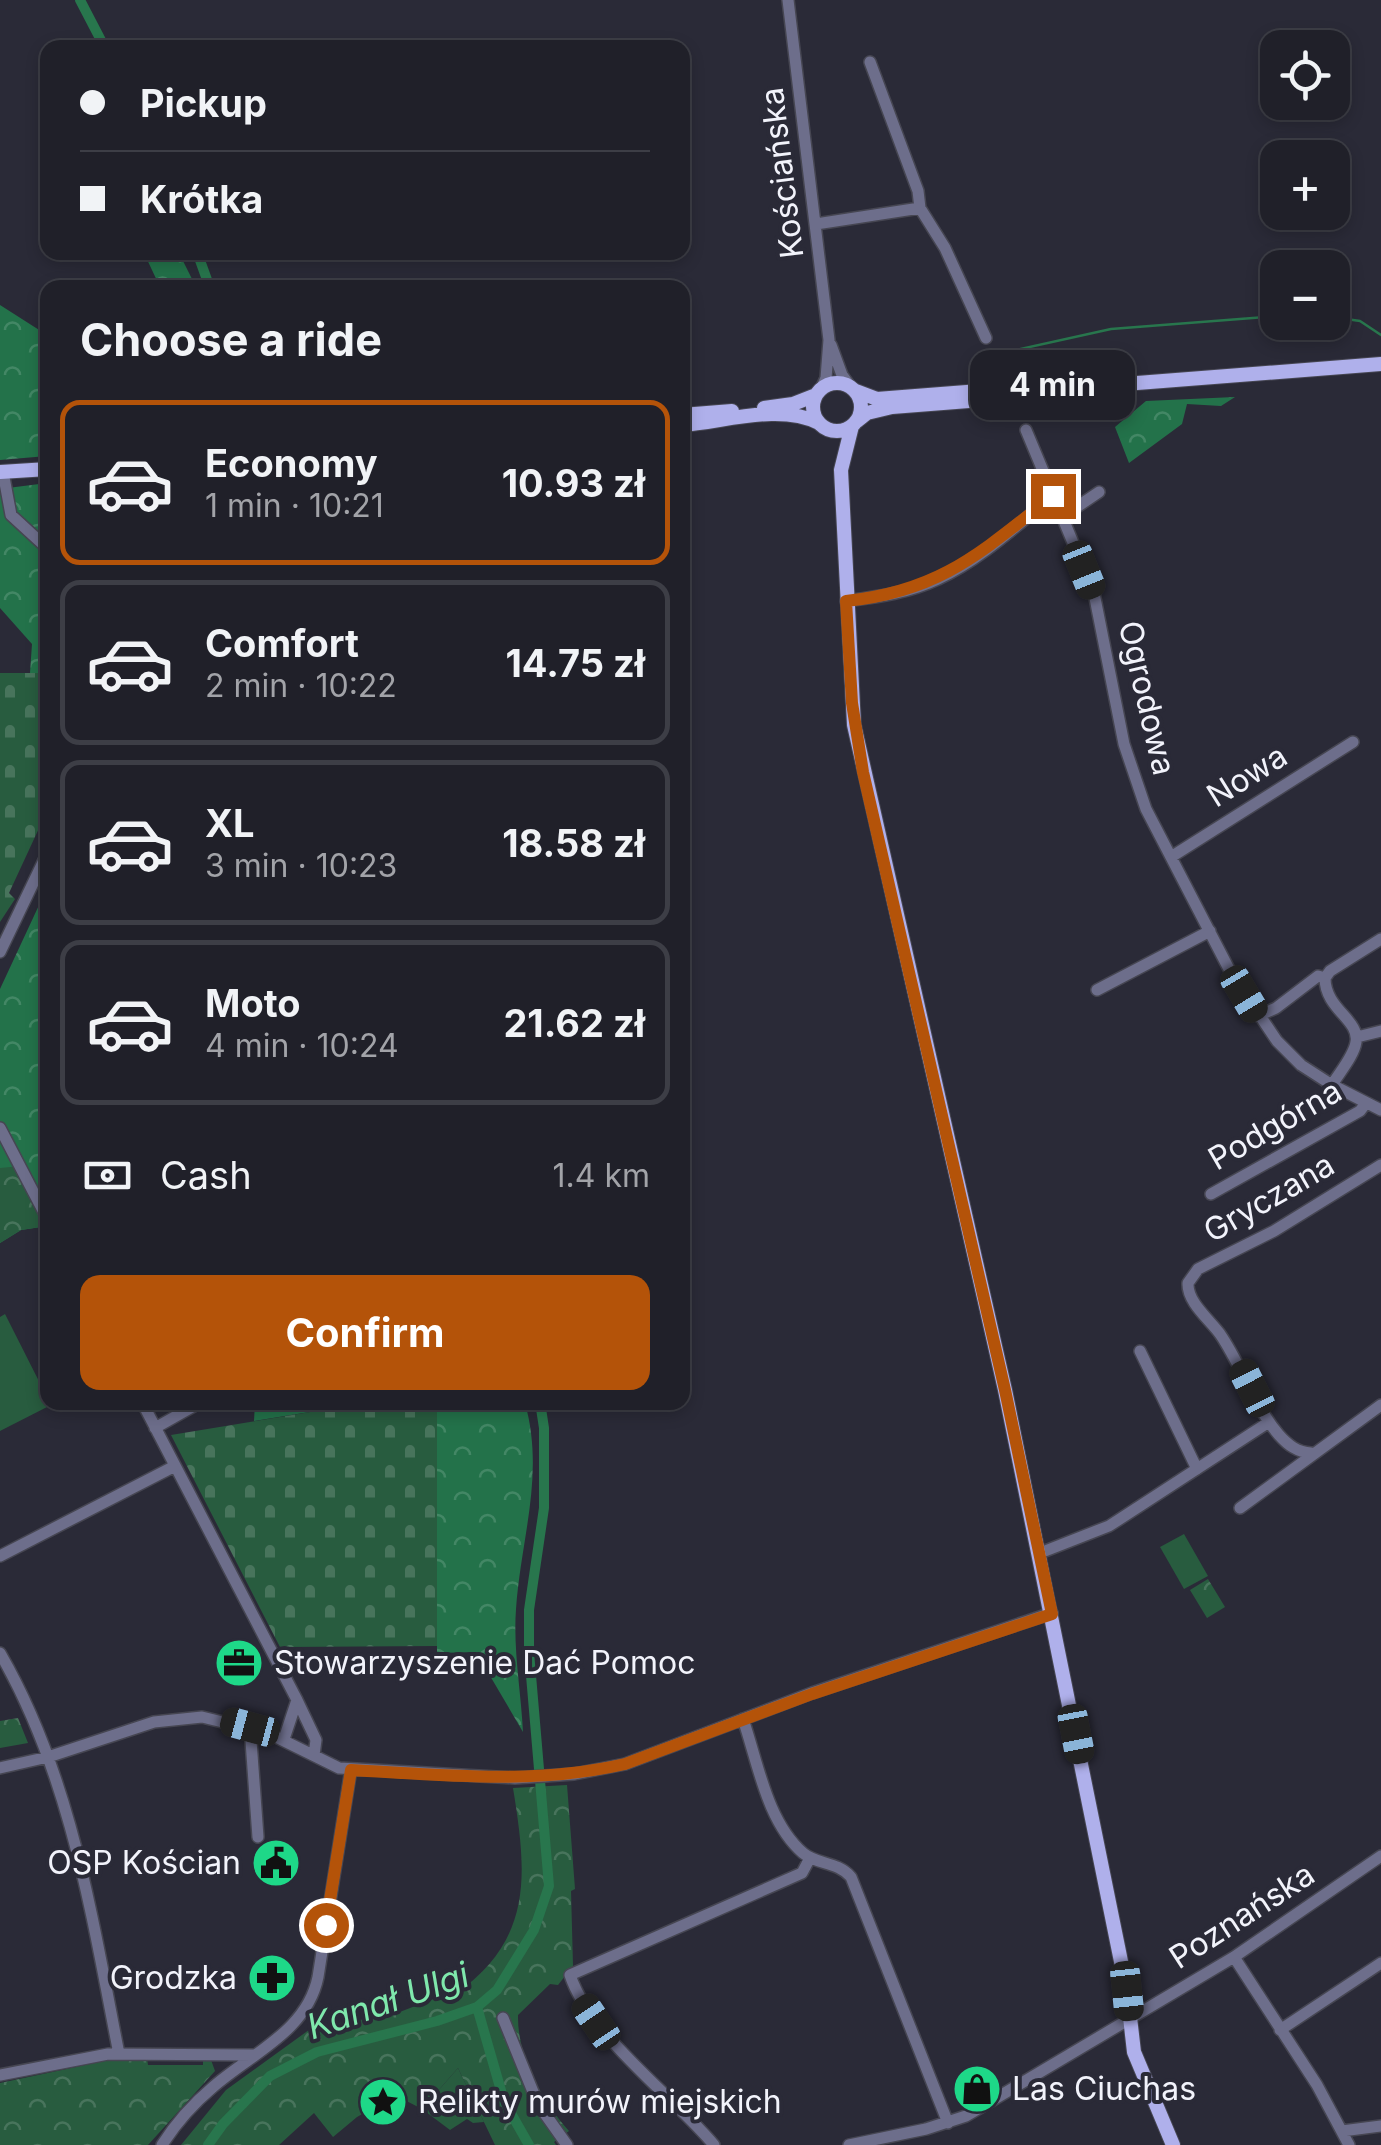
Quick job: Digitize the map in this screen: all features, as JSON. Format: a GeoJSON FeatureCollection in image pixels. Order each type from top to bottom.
{"type":"FeatureCollection","features":[{"type":"Feature","properties":{"kind":"main road"},"geometry":{"type":"LineString","coordinates":[[840,470],[847,436],[855,424],[868,413],[892,407],[1381,364]]}},
{"type":"Feature","properties":{"kind":"main road"},"geometry":{"type":"LineString","coordinates":[[690,414],[777,406],[838,383],[878,399],[976,389],[1074,388]]}},
{"type":"Feature","properties":{"kind":"main road"},"geometry":{"type":"LineString","coordinates":[[853,389],[861,403],[855,424]]}},
{"type":"Feature","properties":{"kind":"main road"},"geometry":{"type":"LineString","coordinates":[[819,392],[813,410],[831,436],[840,470],[852,703],[866,788],[1040,1553],[1135,2054],[1173,2145]]}},
{"type":"Feature","properties":{"kind":"main road"},"geometry":{"type":"LineString","coordinates":[[690,424],[783,415],[801,416],[838,431],[855,424]]}},
{"type":"Feature","properties":{"kind":"main road"},"geometry":{"type":"LineString","coordinates":[[1,472],[40,470]]}},
{"type":"Feature","properties":{"kind":"street","name":"Kościańska"},"geometry":{"type":"LineString","coordinates":[[788,0],[830,340],[838,368],[853,389]]}},
{"type":"Feature","properties":{"kind":"street"},"geometry":{"type":"LineString","coordinates":[[870,62],[918,191],[920,208],[945,248],[986,338]]}},
{"type":"Feature","properties":{"kind":"street"},"geometry":{"type":"LineString","coordinates":[[816,224],[920,208]]}},
{"type":"Feature","properties":{"kind":"street","name":"Kościańska"},"geometry":{"type":"LineString","coordinates":[[819,392],[826,378],[830,340]]}},
{"type":"Feature","properties":{"kind":"street","name":"Ogrodowa"},"geometry":{"type":"LineString","coordinates":[[1026,430],[1094,594],[1133,779],[1230,971]]}},
{"type":"Feature","properties":{"kind":"street"},"geometry":{"type":"LineString","coordinates":[[1,472],[11,515],[40,543]]}},
{"type":"Feature","properties":{"kind":"street"},"geometry":{"type":"LineString","coordinates":[[1062,518],[1100,492]]}},
{"type":"Feature","properties":{"kind":"street"},"geometry":{"type":"LineString","coordinates":[[846,601],[882,597],[937,580],[975,557],[1053,496]]}},
{"type":"Feature","properties":{"kind":"street","name":"Nowa"},"geometry":{"type":"LineString","coordinates":[[1171,857],[1354,742]]}},
{"type":"Feature","properties":{"kind":"street"},"geometry":{"type":"LineString","coordinates":[[0,952],[40,869]]}},
{"type":"Feature","properties":{"kind":"street"},"geometry":{"type":"LineString","coordinates":[[1098,990],[1210,931]]}},
{"type":"Feature","properties":{"kind":"street"},"geometry":{"type":"LineString","coordinates":[[1332,1085],[1357,1037],[1354,1027],[1329,1000],[1325,978],[1381,939]]}},
{"type":"Feature","properties":{"kind":"street","name":"Podgórna"},"geometry":{"type":"LineString","coordinates":[[1230,971],[1258,1016],[1294,1058],[1332,1085],[1381,1110]]}},
{"type":"Feature","properties":{"kind":"street"},"geometry":{"type":"LineString","coordinates":[[1258,1016],[1276,1008],[1318,976],[1325,978]]}},
{"type":"Feature","properties":{"kind":"street"},"geometry":{"type":"LineString","coordinates":[[1357,1037],[1381,1031]]}},
{"type":"Feature","properties":{"kind":"street","name":"Podgórna"},"geometry":{"type":"LineString","coordinates":[[1211,1194],[1360,1111],[1366,1103]]}},
{"type":"Feature","properties":{"kind":"street"},"geometry":{"type":"LineString","coordinates":[[0,1128],[40,1205]]}},
{"type":"Feature","properties":{"kind":"street","name":"Gryczana"},"geometry":{"type":"LineString","coordinates":[[1269,1422],[1234,1354],[1190,1298],[1188,1283],[1198,1269],[1274,1232],[1381,1165]]}},
{"type":"Feature","properties":{"kind":"street"},"geometry":{"type":"LineString","coordinates":[[1140,1351],[1197,1469]]}},
{"type":"Feature","properties":{"kind":"street"},"geometry":{"type":"LineString","coordinates":[[1240,1508],[1381,1405]]}},
{"type":"Feature","properties":{"kind":"street"},"geometry":{"type":"LineString","coordinates":[[146,1410],[297,1700],[316,1740],[314,1755]]}},
{"type":"Feature","properties":{"kind":"street"},"geometry":{"type":"LineString","coordinates":[[155,1428],[186,1410]]}},
{"type":"Feature","properties":{"kind":"street"},"geometry":{"type":"LineString","coordinates":[[1040,1553],[1109,1526],[1269,1422],[1294,1449],[1311,1453]]}},
{"type":"Feature","properties":{"kind":"street"},"geometry":{"type":"LineString","coordinates":[[0,1556],[175,1466]]}},
{"type":"Feature","properties":{"kind":"street"},"geometry":{"type":"LineString","coordinates":[[0,1768],[176,1718],[202,1717],[284,1739],[333,1766],[351,1770],[520,1778],[560,1776],[625,1764],[743,1719],[1052,1614]]}},
{"type":"Feature","properties":{"kind":"street"},"geometry":{"type":"LineString","coordinates":[[0,1653],[48,1757],[70,1820],[119,2054]]}},
{"type":"Feature","properties":{"kind":"street"},"geometry":{"type":"LineString","coordinates":[[284,1739],[297,1700]]}},
{"type":"Feature","properties":{"kind":"street"},"geometry":{"type":"LineString","coordinates":[[743,1719],[780,1827],[810,1858],[838,1866],[851,1876],[948,2123]]}},
{"type":"Feature","properties":{"kind":"street"},"geometry":{"type":"LineString","coordinates":[[250,1727],[258,1837]]}},
{"type":"Feature","properties":{"kind":"street"},"geometry":{"type":"LineString","coordinates":[[162,2145],[214,2086],[302,2016],[314,1993],[351,1770]]}},
{"type":"Feature","properties":{"kind":"street","name":"Poznańska"},"geometry":{"type":"LineString","coordinates":[[849,2145],[948,2123],[1234,1957],[1381,1856]]}},
{"type":"Feature","properties":{"kind":"street"},"geometry":{"type":"LineString","coordinates":[[714,2145],[596,2022],[576,1993],[570,1975],[802,1873],[810,1858]]}},
{"type":"Feature","properties":{"kind":"street"},"geometry":{"type":"LineString","coordinates":[[1234,1957],[1348,2145]]}},
{"type":"Feature","properties":{"kind":"street"},"geometry":{"type":"LineString","coordinates":[[1280,2030],[1381,1963]]}},
{"type":"Feature","properties":{"kind":"street"},"geometry":{"type":"LineString","coordinates":[[502,2018],[538,2104],[567,2145]]}},
{"type":"Feature","properties":{"kind":"street"},"geometry":{"type":"LineString","coordinates":[[0,2075],[119,2054],[253,2055]]}},
{"type":"Feature","properties":{"kind":"street"},"geometry":{"type":"LineString","coordinates":[[214,2086],[219,2074],[216,2056]]}},
{"type":"Feature","properties":{"kind":"street"},"geometry":{"type":"LineString","coordinates":[[1342,2131],[1381,2126]]}},
{"type":"Feature","properties":{"kind":"green space"},"geometry":{"type":"Polygon","coordinates":[[[147,260],[182,260],[192,280],[157,280],[147,260]]]}},
{"type":"Feature","properties":{"kind":"green space"},"geometry":{"type":"Polygon","coordinates":[[[0,305],[40,331],[40,457],[0,460],[0,305]]]}},
{"type":"Feature","properties":{"kind":"green space"},"geometry":{"type":"Polygon","coordinates":[[[1235,397],[1221,406],[1187,404],[1182,424],[1129,463],[1115,427],[1146,401],[1235,397]]]}},
{"type":"Feature","properties":{"kind":"green space"},"geometry":{"type":"Polygon","coordinates":[[[40,484],[40,673],[30,673],[32,644],[0,608],[0,489],[40,484]]]}},
{"type":"Feature","properties":{"kind":"green space"},"geometry":{"type":"Polygon","coordinates":[[[0,673],[40,673],[40,826],[9,893],[15,899],[0,922],[0,673]]]}},
{"type":"Feature","properties":{"kind":"green space"},"geometry":{"type":"Polygon","coordinates":[[[40,903],[40,1227],[21,1230],[0,1243],[0,989],[40,903]]]}},
{"type":"Feature","properties":{"kind":"green space"},"geometry":{"type":"Polygon","coordinates":[[[20,1166],[40,1210],[40,1227],[21,1230],[0,1243],[0,1168],[20,1166]]]}},
{"type":"Feature","properties":{"kind":"green space"},"geometry":{"type":"Polygon","coordinates":[[[5,1314],[40,1383],[41,1410],[0,1431],[0,1317],[5,1314]]]}},
{"type":"Feature","properties":{"kind":"green space"},"geometry":{"type":"Polygon","coordinates":[[[255,1410],[322,1410],[254,1421],[255,1410]]]}},
{"type":"Feature","properties":{"kind":"green space"},"geometry":{"type":"Polygon","coordinates":[[[323,1410],[437,1410],[437,1646],[280,1647],[171,1435],[323,1410]]]}},
{"type":"Feature","properties":{"kind":"green space"},"geometry":{"type":"Polygon","coordinates":[[[437,1410],[527,1410],[532,1481],[515,1624],[523,1732],[476,1652],[437,1653],[437,1410]]]}},
{"type":"Feature","properties":{"kind":"green space"},"geometry":{"type":"Polygon","coordinates":[[[1184,1534],[1208,1576],[1184,1589],[1160,1547],[1184,1534]]]}},
{"type":"Feature","properties":{"kind":"green space"},"geometry":{"type":"Polygon","coordinates":[[[1208,1579],[1225,1607],[1207,1618],[1190,1590],[1208,1579]]]}},
{"type":"Feature","properties":{"kind":"green space"},"geometry":{"type":"Polygon","coordinates":[[[18,1718],[28,1743],[0,1748],[0,1721],[18,1718]]]}},
{"type":"Feature","properties":{"kind":"green space"},"geometry":{"type":"Polygon","coordinates":[[[567,1785],[575,1889],[571,1891],[573,1966],[558,1985],[550,1984],[518,2015],[522,2046],[533,2077],[569,2131],[554,2142],[556,2145],[495,2145],[458,2068],[422,2109],[395,2095],[357,2117],[333,2137],[314,2113],[279,2145],[181,2145],[226,2090],[313,2027],[392,2015],[449,1993],[454,1995],[480,1974],[499,1952],[519,1903],[521,1849],[513,1788],[567,1785]]]}},
{"type":"Feature","properties":{"kind":"green space"},"geometry":{"type":"Polygon","coordinates":[[[147,2058],[148,2065],[203,2065],[203,2058],[211,2060],[215,2071],[148,2145],[0,2145],[0,2083],[114,2059],[147,2058]]]}},
{"type":"Feature","properties":{"kind":"green space"},"geometry":{"type":"Polygon","coordinates":[[[458,2068],[484,2122],[467,2119],[450,2130],[422,2109],[458,2068]]]}},
{"type":"Feature","properties":{"kind":"waterway","name":"Kanał Ulgi"},"geometry":{"type":"LineString","coordinates":[[80,0],[101,40]]}},
{"type":"Feature","properties":{"kind":"waterway","name":"Kanał Ulgi"},"geometry":{"type":"LineString","coordinates":[[200,260],[207,280]]}},
{"type":"Feature","properties":{"kind":"waterway"},"geometry":{"type":"LineString","coordinates":[[998,354],[1111,329],[1260,317]]}},
{"type":"Feature","properties":{"kind":"waterway"},"geometry":{"type":"LineString","coordinates":[[1350,320],[1360,321],[1381,335]]}},
{"type":"Feature","properties":{"kind":"waterway","name":"Kanał Ulgi"},"geometry":{"type":"LineString","coordinates":[[208,2145],[270,2076],[317,2052],[477,2007],[497,1990],[534,1930],[549,1886],[529,1652],[529,1610],[544,1508],[541,1410]]}},
{"type":"Feature","properties":{"kind":"waterway"},"geometry":{"type":"LineString","coordinates":[[477,2007],[504,2101],[529,2145]]}},
{"type":"Feature","properties":{"kind":"place","name":"Stowarzyszenie Dać Pomoc"},"geometry":{"type":"Point","coordinates":[239,1663]}},
{"type":"Feature","properties":{"kind":"place","name":"OSP Kościan"},"geometry":{"type":"Point","coordinates":[276,1863]}},
{"type":"Feature","properties":{"kind":"place","name":"Grodzka"},"geometry":{"type":"Point","coordinates":[272,1978]}},
{"type":"Feature","properties":{"kind":"place","name":"Las Ciuchas"},"geometry":{"type":"Point","coordinates":[977,2089]}},
{"type":"Feature","properties":{"kind":"place","name":"Relikty murów miejskich"},"geometry":{"type":"Point","coordinates":[383,2102]}},
{"type":"Feature","properties":{"kind":"route"},"geometry":{"type":"LineString","coordinates":[[326,1925],[351,1770],[515,1778],[599,1770],[625,1764],[978,1636],[1052,1614],[1005,1390],[863,772],[854,724],[846,601],[882,597],[937,580],[975,557],[1053,496]]}}]}
